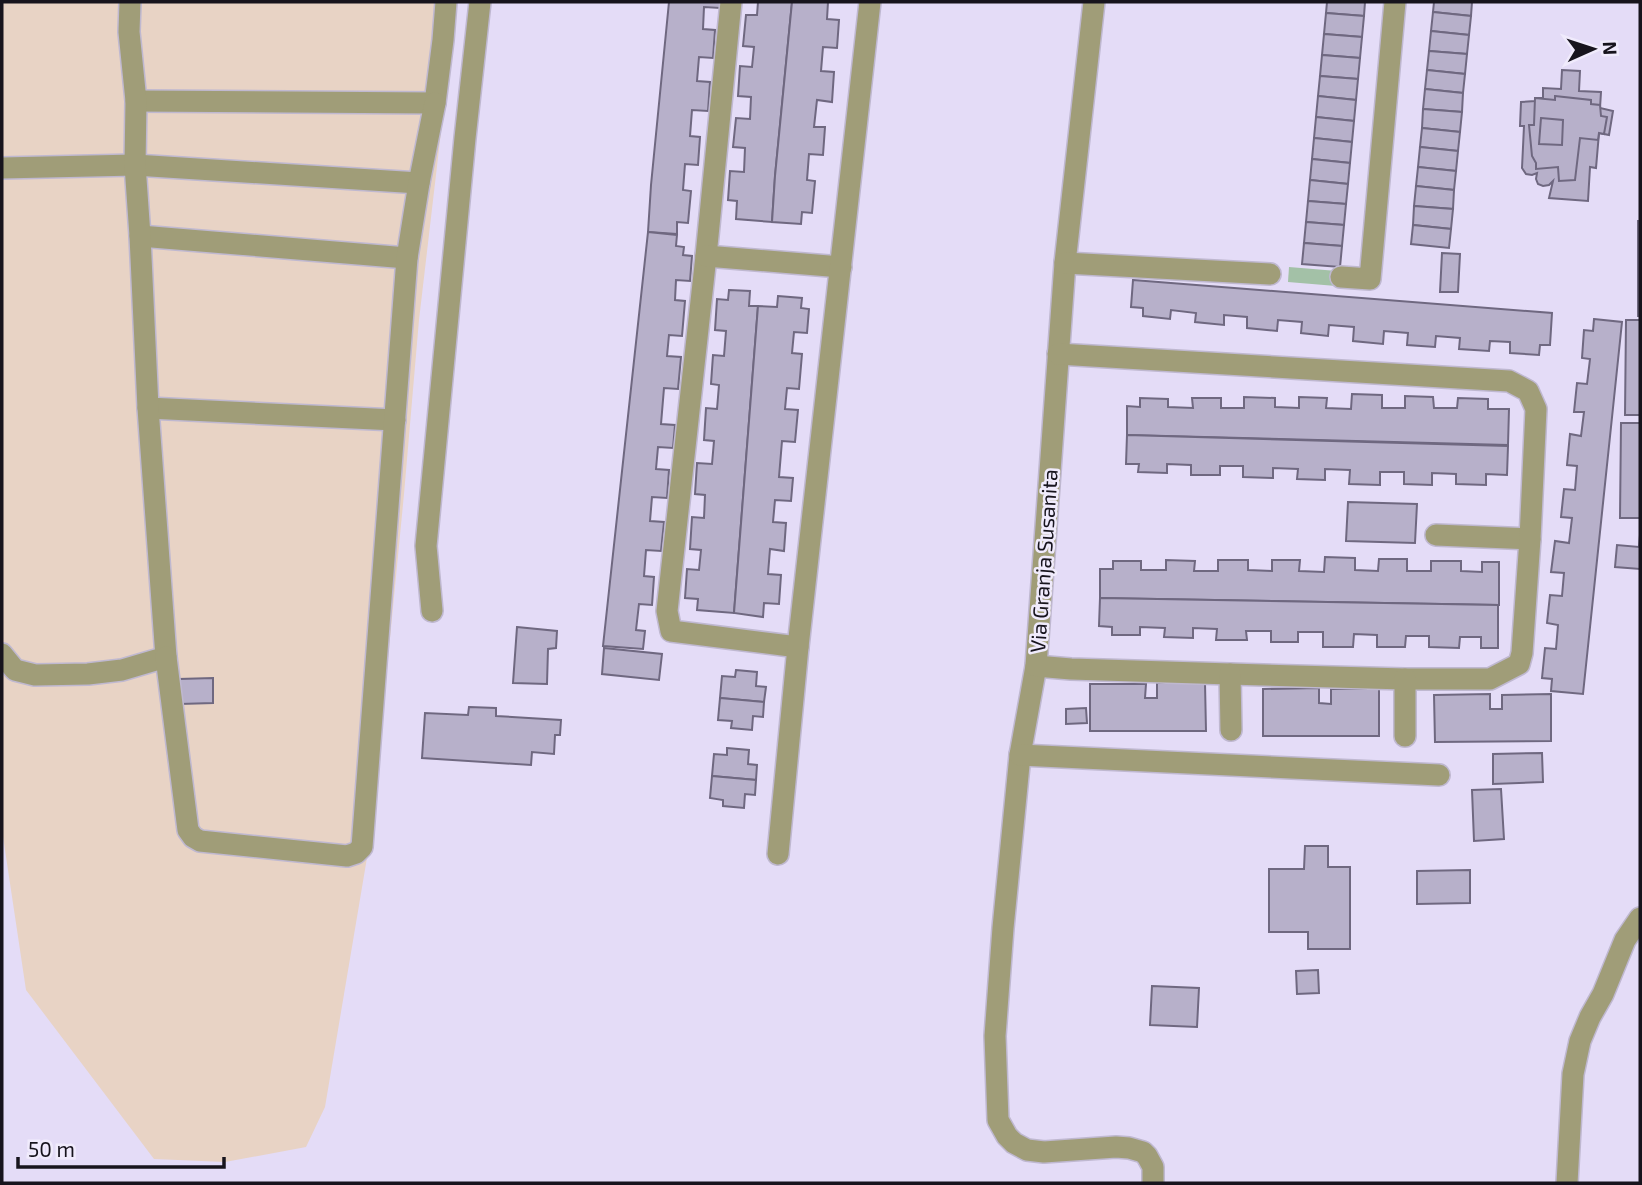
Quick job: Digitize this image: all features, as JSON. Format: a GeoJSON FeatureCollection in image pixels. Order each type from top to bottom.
{"type":"FeatureCollection","features":[{"type":"Feature","properties":{"kind":"street"},"geometry":{"type":"LineString","coordinates":[[130,2],[129,32],[136,101],[135,165],[148,408],[166,657],[188,830],[200,841],[348,856],[362,847],[407,258],[435,103],[446,2]]}},
{"type":"Feature","properties":{"kind":"street"},"geometry":{"type":"LineString","coordinates":[[432,611],[426,546],[480,2]]}},
{"type":"Feature","properties":{"kind":"street"},"geometry":{"type":"LineString","coordinates":[[731,2],[667,611],[671,631],[798,647]]}},
{"type":"Feature","properties":{"kind":"street"},"geometry":{"type":"LineString","coordinates":[[778,854],[798,647],[870,2]]}},
{"type":"Feature","properties":{"kind":"street","name":"Via Granja Susanita"},"geometry":{"type":"LineString","coordinates":[[1094,2],[1065,263],[1036,666],[1020,755],[995,1036],[999,1120],[1007,1136],[1027,1150],[1044,1152],[1116,1147],[1143,1152],[1153,1167],[1153,1183]]}},
{"type":"Feature","properties":{"kind":"street"},"geometry":{"type":"LineString","coordinates":[[1341,277],[1370,279],[1395,2]]}},
{"type":"Feature","properties":{"kind":"street"},"geometry":{"type":"LineString","coordinates":[[136,101],[435,103]]}},
{"type":"Feature","properties":{"kind":"street"},"geometry":{"type":"LineString","coordinates":[[2,169],[135,165],[419,183]]}},
{"type":"Feature","properties":{"kind":"street"},"geometry":{"type":"LineString","coordinates":[[140,236],[407,258]]}},
{"type":"Feature","properties":{"kind":"street"},"geometry":{"type":"LineString","coordinates":[[706,256],[841,267]]}},
{"type":"Feature","properties":{"kind":"street"},"geometry":{"type":"LineString","coordinates":[[1065,263],[1270,274]]}},
{"type":"Feature","properties":{"kind":"street"},"geometry":{"type":"LineString","coordinates":[[1036,666],[1490,680],[1519,664],[1522,653],[1536,409],[1528,391],[1509,381],[1058,354]]}},
{"type":"Feature","properties":{"kind":"street"},"geometry":{"type":"LineString","coordinates":[[148,408],[395,420]]}},
{"type":"Feature","properties":{"kind":"street"},"geometry":{"type":"LineString","coordinates":[[1436,535],[1530,539]]}},
{"type":"Feature","properties":{"kind":"street"},"geometry":{"type":"LineString","coordinates":[[2,654],[15,670],[35,675],[122,670],[166,657]]}},
{"type":"Feature","properties":{"kind":"street"},"geometry":{"type":"LineString","coordinates":[[1230,674],[1231,730]]}},
{"type":"Feature","properties":{"kind":"street"},"geometry":{"type":"LineString","coordinates":[[1405,679],[1405,736]]}},
{"type":"Feature","properties":{"kind":"street"},"geometry":{"type":"LineString","coordinates":[[1020,755],[1439,775]]}},
{"type":"Feature","properties":{"kind":"street"},"geometry":{"type":"LineString","coordinates":[[1567,1183],[1573,1074],[1580,1041],[1625,940],[1640,918]]}},
{"type":"Feature","properties":{"kind":"shaded area"},"geometry":{"type":"Polygon","coordinates":[[[2,2],[454,2],[419,320],[371,834],[325,1107],[306,1147],[225,1162],[154,1159],[26,990],[2,830],[2,2]]]}},
{"type":"Feature","properties":{"kind":"green space"},"geometry":{"type":"Polygon","coordinates":[[[1289,267],[1337,271],[1336,286],[1288,282],[1289,267]]]}},
{"type":"Feature","properties":{"kind":"building"},"geometry":{"type":"Polygon","coordinates":[[[669,2],[720,2],[720,8],[704,7],[703,29],[715,30],[713,58],[699,57],[697,81],[710,82],[708,111],[692,110],[690,136],[700,137],[698,165],[685,164],[683,190],[691,191],[688,223],[677,222],[677,234],[648,232],[669,2]]]}},
{"type":"Feature","properties":{"kind":"building"},"geometry":{"type":"Polygon","coordinates":[[[758,2],[792,2],[772,222],[736,219],[737,201],[728,200],[730,171],[744,172],[745,148],[733,147],[736,118],[750,119],[751,97],[738,96],[740,66],[752,67],[754,47],[743,46],[746,15],[757,15],[758,2]]]}},
{"type":"Feature","properties":{"kind":"building"},"geometry":{"type":"Polygon","coordinates":[[[792,2],[828,2],[827,19],[839,20],[837,48],[823,47],[821,71],[834,72],[832,102],[817,100],[814,127],[825,127],[823,155],[809,154],[807,180],[815,181],[812,213],[802,212],[801,224],[772,222],[792,2]]]}},
{"type":"Feature","properties":{"kind":"building"},"geometry":{"type":"Polygon","coordinates":[[[1327,2],[1365,2],[1364,16],[1326,13],[1327,2]]]}},
{"type":"Feature","properties":{"kind":"building"},"geometry":{"type":"Polygon","coordinates":[[[1434,2],[1472,2],[1471,16],[1433,12],[1434,2]]]}},
{"type":"Feature","properties":{"kind":"building"},"geometry":{"type":"Polygon","coordinates":[[[1433,12],[1471,16],[1469,35],[1431,31],[1433,12]]]}},
{"type":"Feature","properties":{"kind":"building"},"geometry":{"type":"Polygon","coordinates":[[[1326,13],[1364,16],[1362,37],[1324,34],[1326,13]]]}},
{"type":"Feature","properties":{"kind":"building"},"geometry":{"type":"Polygon","coordinates":[[[1431,31],[1469,35],[1467,54],[1429,51],[1431,31]]]}},
{"type":"Feature","properties":{"kind":"building"},"geometry":{"type":"Polygon","coordinates":[[[1324,34],[1362,37],[1360,58],[1322,55],[1324,34]]]}},
{"type":"Feature","properties":{"kind":"building"},"geometry":{"type":"Polygon","coordinates":[[[1429,51],[1467,54],[1465,74],[1427,70],[1429,51]]]}},
{"type":"Feature","properties":{"kind":"building"},"geometry":{"type":"Polygon","coordinates":[[[1322,55],[1360,58],[1358,79],[1320,76],[1322,55]]]}},
{"type":"Feature","properties":{"kind":"building"},"geometry":{"type":"Polygon","coordinates":[[[1427,70],[1465,74],[1463,93],[1425,89],[1427,70]]]}},
{"type":"Feature","properties":{"kind":"building"},"geometry":{"type":"Polygon","coordinates":[[[1562,70],[1580,71],[1579,91],[1601,92],[1600,108],[1613,111],[1609,135],[1599,133],[1596,168],[1590,167],[1588,201],[1549,198],[1553,181],[1549,185],[1538,184],[1537,173],[1526,174],[1522,168],[1524,126],[1520,126],[1521,102],[1543,98],[1543,88],[1561,89],[1562,70]]]}},
{"type":"Feature","properties":{"kind":"building"},"geometry":{"type":"Polygon","coordinates":[[[1320,76],[1358,79],[1356,100],[1318,96],[1320,76]]]}},
{"type":"Feature","properties":{"kind":"building"},"geometry":{"type":"Polygon","coordinates":[[[1425,89],[1463,93],[1462,112],[1423,109],[1425,89]]]}},
{"type":"Feature","properties":{"kind":"building"},"geometry":{"type":"Polygon","coordinates":[[[1318,96],[1356,100],[1354,121],[1316,117],[1318,96]]]}},
{"type":"Feature","properties":{"kind":"building"},"geometry":{"type":"Polygon","coordinates":[[[1555,96],[1591,100],[1591,104],[1600,105],[1601,116],[1607,117],[1604,134],[1599,133],[1598,140],[1580,138],[1575,180],[1559,181],[1558,167],[1536,169],[1532,156],[1529,125],[1534,125],[1535,98],[1555,100],[1555,96]]]}},
{"type":"Feature","properties":{"kind":"building"},"geometry":{"type":"Polygon","coordinates":[[[1423,109],[1462,112],[1460,132],[1422,128],[1423,109]]]}},
{"type":"Feature","properties":{"kind":"building"},"geometry":{"type":"Polygon","coordinates":[[[1316,117],[1354,121],[1352,142],[1314,138],[1316,117]]]}},
{"type":"Feature","properties":{"kind":"building"},"geometry":{"type":"Polygon","coordinates":[[[1541,118],[1563,120],[1562,145],[1539,144],[1541,118]]]}},
{"type":"Feature","properties":{"kind":"building"},"geometry":{"type":"Polygon","coordinates":[[[1422,128],[1460,132],[1458,151],[1420,147],[1422,128]]]}},
{"type":"Feature","properties":{"kind":"building"},"geometry":{"type":"Polygon","coordinates":[[[1314,138],[1352,142],[1350,163],[1312,159],[1314,138]]]}},
{"type":"Feature","properties":{"kind":"building"},"geometry":{"type":"Polygon","coordinates":[[[1420,147],[1458,151],[1456,171],[1418,167],[1420,147]]]}},
{"type":"Feature","properties":{"kind":"building"},"geometry":{"type":"Polygon","coordinates":[[[1312,159],[1350,163],[1348,184],[1310,180],[1312,159]]]}},
{"type":"Feature","properties":{"kind":"building"},"geometry":{"type":"Polygon","coordinates":[[[1418,167],[1456,171],[1454,190],[1416,186],[1418,167]]]}},
{"type":"Feature","properties":{"kind":"building"},"geometry":{"type":"Polygon","coordinates":[[[1310,180],[1348,184],[1346,204],[1308,201],[1310,180]]]}},
{"type":"Feature","properties":{"kind":"building"},"geometry":{"type":"Polygon","coordinates":[[[1416,186],[1454,190],[1453,209],[1414,206],[1416,186]]]}},
{"type":"Feature","properties":{"kind":"building"},"geometry":{"type":"Polygon","coordinates":[[[1308,201],[1346,204],[1344,225],[1306,222],[1308,201]]]}},
{"type":"Feature","properties":{"kind":"building"},"geometry":{"type":"Polygon","coordinates":[[[1414,206],[1453,209],[1451,229],[1413,225],[1414,206]]]}},
{"type":"Feature","properties":{"kind":"building"},"geometry":{"type":"Polygon","coordinates":[[[1640,221],[1640,316],[1638,316],[1640,221]]]}},
{"type":"Feature","properties":{"kind":"building"},"geometry":{"type":"Polygon","coordinates":[[[1306,222],[1344,225],[1342,246],[1304,243],[1306,222]]]}},
{"type":"Feature","properties":{"kind":"building"},"geometry":{"type":"Polygon","coordinates":[[[1413,225],[1451,229],[1449,248],[1411,244],[1413,225]]]}},
{"type":"Feature","properties":{"kind":"building"},"geometry":{"type":"Polygon","coordinates":[[[648,232],[677,235],[676,246],[684,247],[683,255],[692,256],[690,281],[676,280],[675,300],[685,301],[682,336],[669,335],[667,356],[681,357],[678,389],[664,388],[661,424],[675,425],[673,448],[658,447],[656,469],[669,470],[667,498],[652,497],[650,521],[664,522],[661,551],[646,550],[644,576],[654,577],[652,605],[639,604],[636,630],[645,631],[643,649],[603,646],[648,232]]]}},
{"type":"Feature","properties":{"kind":"building"},"geometry":{"type":"Polygon","coordinates":[[[1304,243],[1342,246],[1340,267],[1302,264],[1304,243]]]}},
{"type":"Feature","properties":{"kind":"building"},"geometry":{"type":"Polygon","coordinates":[[[1442,253],[1460,254],[1458,292],[1440,292],[1442,253]]]}},
{"type":"Feature","properties":{"kind":"building"},"geometry":{"type":"Polygon","coordinates":[[[1133,280],[1552,313],[1550,345],[1540,345],[1539,355],[1510,353],[1510,342],[1490,341],[1489,351],[1459,349],[1460,338],[1436,336],[1435,347],[1407,345],[1408,333],[1384,331],[1383,344],[1353,341],[1354,327],[1329,325],[1328,336],[1301,333],[1302,322],[1278,320],[1277,331],[1247,328],[1247,317],[1224,315],[1224,325],[1195,322],[1196,313],[1171,310],[1170,319],[1143,316],[1143,308],[1131,307],[1133,280]]]}},
{"type":"Feature","properties":{"kind":"building"},"geometry":{"type":"Polygon","coordinates":[[[729,290],[750,291],[749,306],[758,306],[734,613],[697,610],[698,599],[685,598],[687,569],[699,570],[701,550],[690,549],[692,517],[704,518],[705,495],[695,494],[697,463],[712,464],[714,441],[704,440],[706,408],[717,409],[719,385],[711,384],[713,355],[724,356],[726,331],[715,330],[717,299],[728,300],[729,290]]]}},
{"type":"Feature","properties":{"kind":"building"},"geometry":{"type":"Polygon","coordinates":[[[778,296],[802,298],[801,308],[809,309],[807,333],[794,332],[792,353],[802,354],[799,389],[787,388],[785,409],[798,410],[795,442],[782,441],[779,477],[793,478],[791,501],[775,500],[773,522],[786,523],[784,551],[770,549],[768,574],[781,575],[779,604],[764,603],[763,617],[734,613],[758,306],[777,307],[778,296]]]}},
{"type":"Feature","properties":{"kind":"building"},"geometry":{"type":"Polygon","coordinates":[[[1594,319],[1622,322],[1583,694],[1551,691],[1552,679],[1542,678],[1545,648],[1556,649],[1558,625],[1547,623],[1550,595],[1562,596],[1564,573],[1551,572],[1555,541],[1569,543],[1572,518],[1561,517],[1564,489],[1575,490],[1577,466],[1567,465],[1570,434],[1581,436],[1584,412],[1574,412],[1577,383],[1587,384],[1590,359],[1582,358],[1584,330],[1593,331],[1594,319]]]}},
{"type":"Feature","properties":{"kind":"building"},"geometry":{"type":"Polygon","coordinates":[[[1626,320],[1640,320],[1640,415],[1625,415],[1626,320]]]}},
{"type":"Feature","properties":{"kind":"building"},"geometry":{"type":"Polygon","coordinates":[[[1352,394],[1382,395],[1382,408],[1405,408],[1405,396],[1433,397],[1434,408],[1457,408],[1458,398],[1488,399],[1488,409],[1509,409],[1508,445],[1127,435],[1127,406],[1140,407],[1140,398],[1168,399],[1168,407],[1193,408],[1192,398],[1221,398],[1221,408],[1244,408],[1244,397],[1275,398],[1275,407],[1299,408],[1299,397],[1327,398],[1326,408],[1351,409],[1352,394]]]}},
{"type":"Feature","properties":{"kind":"building"},"geometry":{"type":"Polygon","coordinates":[[[1621,423],[1640,423],[1640,518],[1620,518],[1621,423]]]}},
{"type":"Feature","properties":{"kind":"building"},"geometry":{"type":"Polygon","coordinates":[[[1127,435],[1508,446],[1507,475],[1486,474],[1486,485],[1456,484],[1456,474],[1432,473],[1432,485],[1404,484],[1404,472],[1380,472],[1380,485],[1349,484],[1350,470],[1325,469],[1325,480],[1297,479],[1298,469],[1273,468],[1273,478],[1243,477],[1243,466],[1220,466],[1220,475],[1191,475],[1191,465],[1167,464],[1167,473],[1138,472],[1139,464],[1126,464],[1127,435]]]}},
{"type":"Feature","properties":{"kind":"building"},"geometry":{"type":"Polygon","coordinates":[[[1348,502],[1417,504],[1415,543],[1346,541],[1348,502]]]}},
{"type":"Feature","properties":{"kind":"building"},"geometry":{"type":"Polygon","coordinates":[[[1640,535],[1640,569],[1615,567],[1617,545],[1639,547],[1640,535]]]}},
{"type":"Feature","properties":{"kind":"building"},"geometry":{"type":"Polygon","coordinates":[[[1325,557],[1355,558],[1355,570],[1378,571],[1379,559],[1407,559],[1407,571],[1431,571],[1431,561],[1461,561],[1461,571],[1482,572],[1482,562],[1499,562],[1499,605],[1100,598],[1100,569],[1113,569],[1113,561],[1141,561],[1141,570],[1166,570],[1166,560],[1195,561],[1194,571],[1218,571],[1218,560],[1248,560],[1248,570],[1272,571],[1272,560],[1300,560],[1299,571],[1324,572],[1325,557]]]}},
{"type":"Feature","properties":{"kind":"building"},"geometry":{"type":"Polygon","coordinates":[[[1100,598],[1498,605],[1498,648],[1481,648],[1481,637],[1460,637],[1459,648],[1429,647],[1429,636],[1406,636],[1405,647],[1377,647],[1377,635],[1354,634],[1353,647],[1323,647],[1323,632],[1298,632],[1298,642],[1271,642],[1271,631],[1246,631],[1247,640],[1216,640],[1217,629],[1193,628],[1193,638],[1164,637],[1165,628],[1140,627],[1140,635],[1112,635],[1112,627],[1099,626],[1100,598]]]}},
{"type":"Feature","properties":{"kind":"building"},"geometry":{"type":"Polygon","coordinates":[[[517,627],[557,631],[556,648],[548,649],[547,684],[513,683],[517,627]]]}},
{"type":"Feature","properties":{"kind":"building"},"geometry":{"type":"Polygon","coordinates":[[[604,648],[662,654],[659,680],[602,674],[604,648]]]}},
{"type":"Feature","properties":{"kind":"building"},"geometry":{"type":"Polygon","coordinates":[[[736,670],[757,672],[756,686],[766,687],[764,702],[720,698],[722,676],[735,677],[736,670]]]}},
{"type":"Feature","properties":{"kind":"building"},"geometry":{"type":"Polygon","coordinates":[[[213,678],[213,703],[180,704],[179,679],[213,678]]]}},
{"type":"Feature","properties":{"kind":"building"},"geometry":{"type":"Polygon","coordinates":[[[1157,683],[1205,683],[1206,731],[1090,731],[1090,684],[1146,684],[1145,698],[1157,698],[1157,683]]]}},
{"type":"Feature","properties":{"kind":"building"},"geometry":{"type":"Polygon","coordinates":[[[1319,688],[1319,703],[1331,704],[1331,689],[1379,689],[1379,736],[1263,736],[1263,689],[1319,688]]]}},
{"type":"Feature","properties":{"kind":"building"},"geometry":{"type":"Polygon","coordinates":[[[1490,694],[1490,709],[1502,709],[1502,695],[1551,694],[1551,741],[1435,742],[1434,695],[1490,694]]]}},
{"type":"Feature","properties":{"kind":"building"},"geometry":{"type":"Polygon","coordinates":[[[720,698],[764,702],[763,717],[753,716],[752,730],[731,728],[732,721],[718,720],[720,698]]]}},
{"type":"Feature","properties":{"kind":"building"},"geometry":{"type":"Polygon","coordinates":[[[469,707],[496,708],[496,716],[561,720],[560,735],[555,735],[554,754],[532,752],[531,765],[422,758],[425,713],[468,715],[469,707]]]}},
{"type":"Feature","properties":{"kind":"building"},"geometry":{"type":"Polygon","coordinates":[[[1086,708],[1087,723],[1066,724],[1066,709],[1086,708]]]}},
{"type":"Feature","properties":{"kind":"building"},"geometry":{"type":"Polygon","coordinates":[[[727,748],[749,750],[748,764],[757,765],[756,780],[712,776],[714,754],[727,755],[727,748]]]}},
{"type":"Feature","properties":{"kind":"building"},"geometry":{"type":"Polygon","coordinates":[[[1542,753],[1543,782],[1493,784],[1493,754],[1542,753]]]}},
{"type":"Feature","properties":{"kind":"building"},"geometry":{"type":"Polygon","coordinates":[[[712,776],[756,780],[755,795],[745,794],[744,808],[723,806],[723,800],[710,798],[712,776]]]}},
{"type":"Feature","properties":{"kind":"building"},"geometry":{"type":"Polygon","coordinates":[[[1501,789],[1504,839],[1474,841],[1472,790],[1501,789]]]}},
{"type":"Feature","properties":{"kind":"building"},"geometry":{"type":"Polygon","coordinates":[[[1305,846],[1328,846],[1328,867],[1350,867],[1350,949],[1308,949],[1308,932],[1269,932],[1269,869],[1304,869],[1305,846]]]}},
{"type":"Feature","properties":{"kind":"building"},"geometry":{"type":"Polygon","coordinates":[[[1470,870],[1470,903],[1417,904],[1417,871],[1470,870]]]}},
{"type":"Feature","properties":{"kind":"building"},"geometry":{"type":"Polygon","coordinates":[[[1318,970],[1319,993],[1297,994],[1296,971],[1318,970]]]}},
{"type":"Feature","properties":{"kind":"building"},"geometry":{"type":"Polygon","coordinates":[[[1152,986],[1199,988],[1197,1027],[1150,1025],[1152,986]]]}}]}
